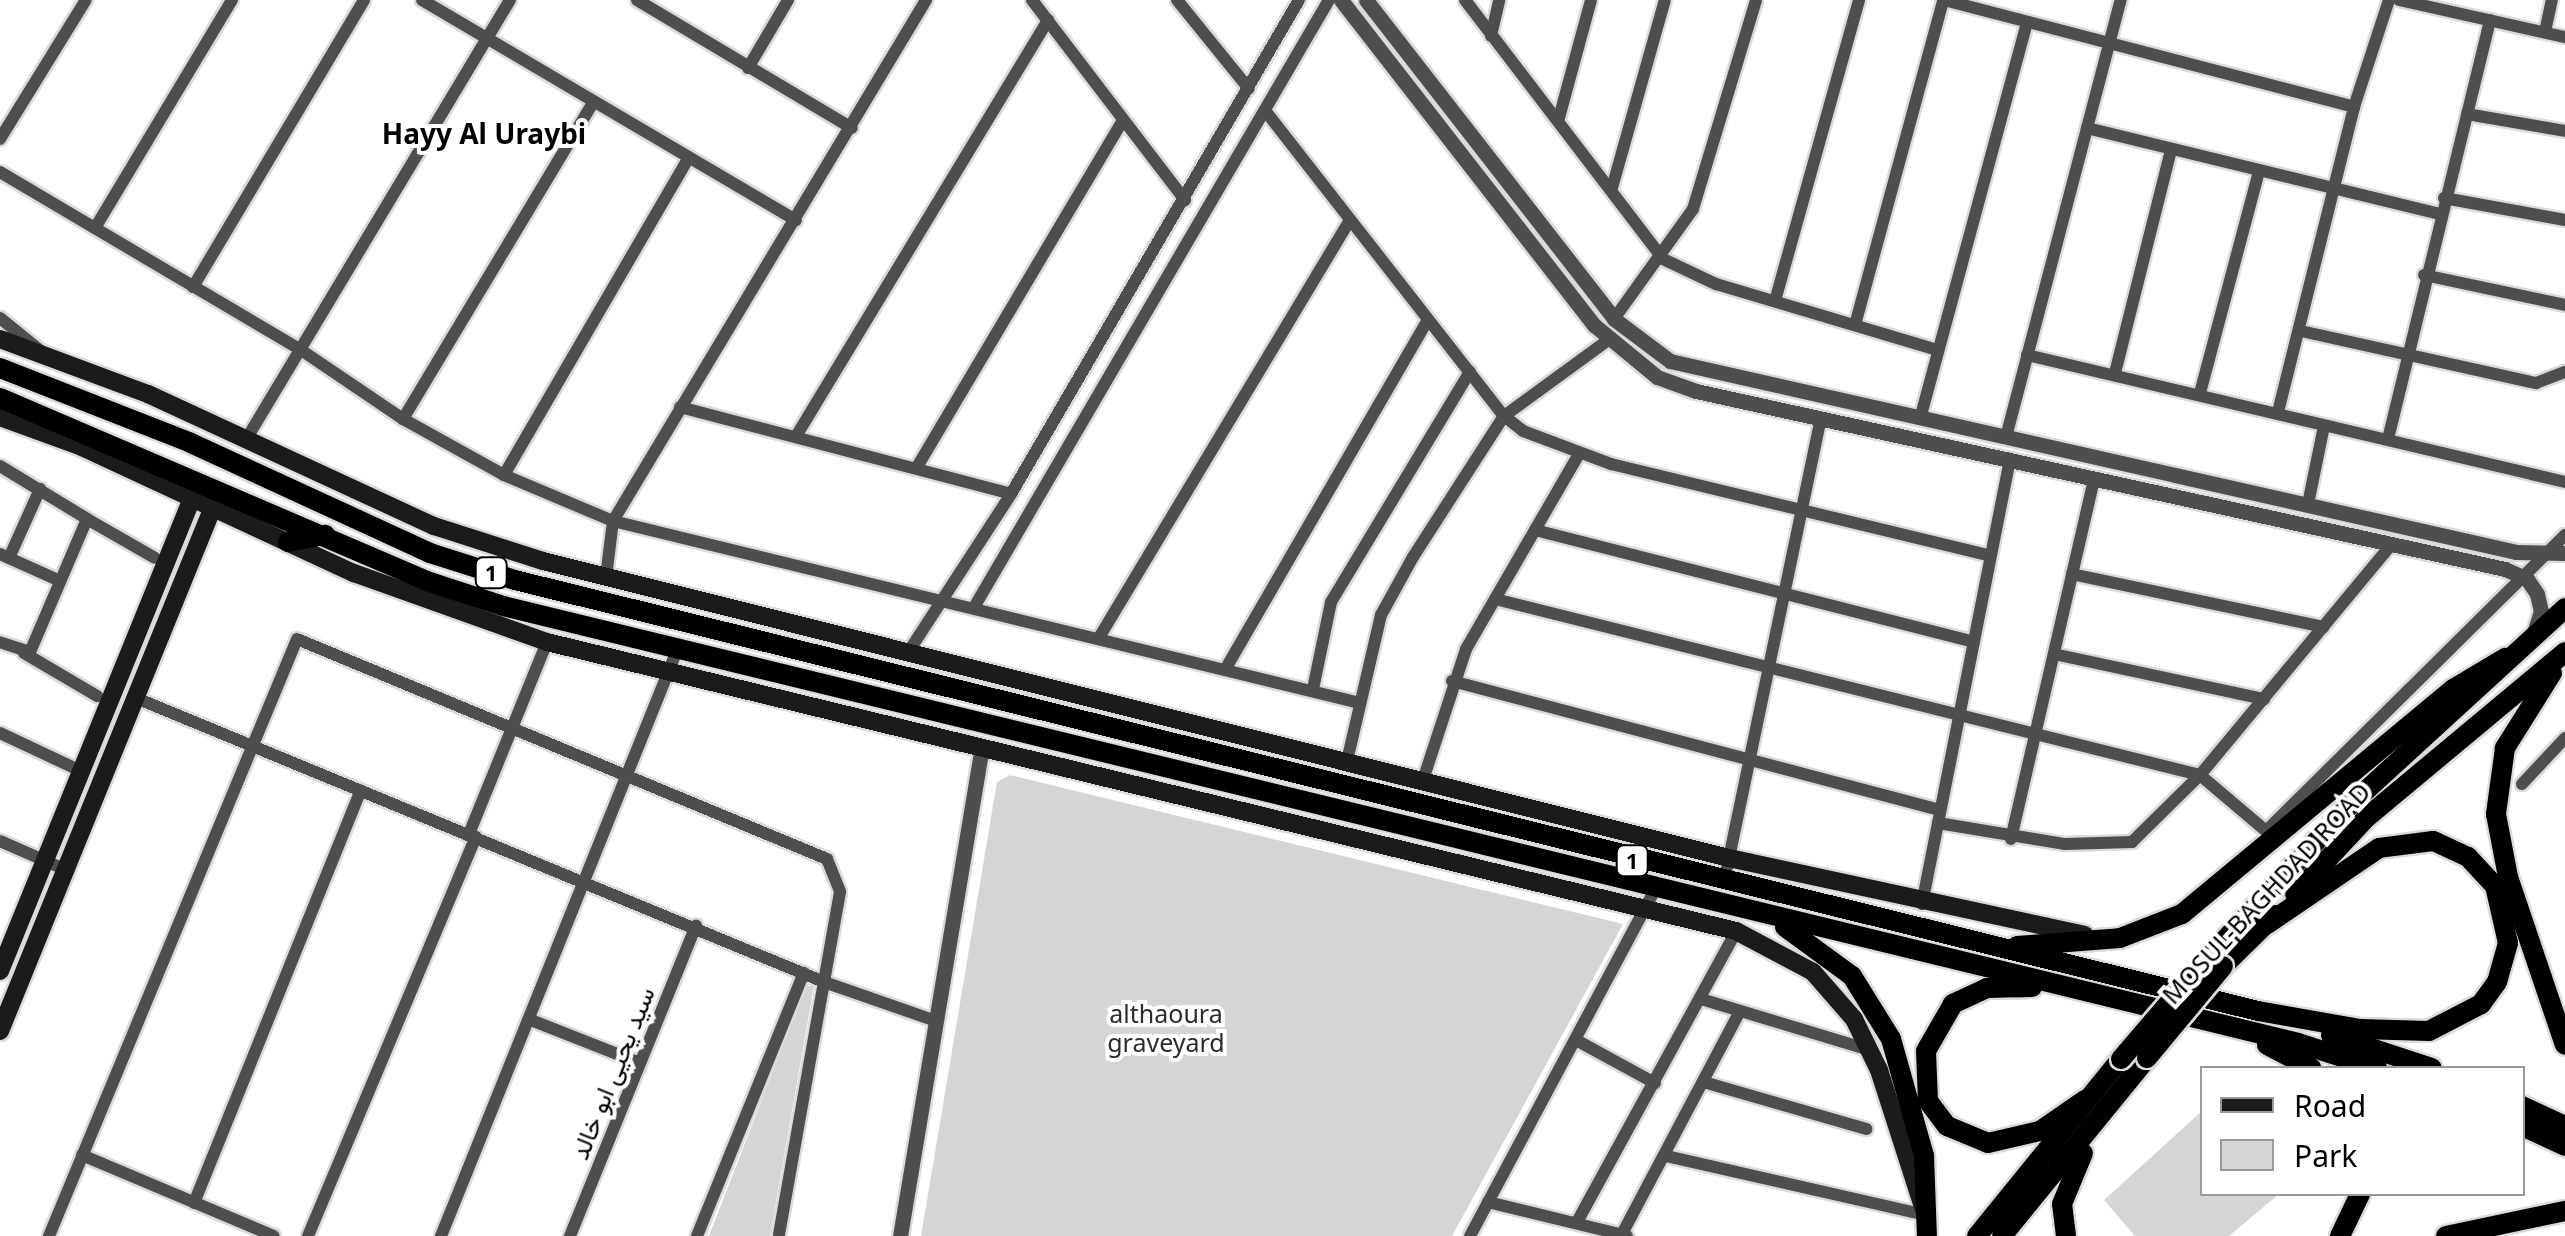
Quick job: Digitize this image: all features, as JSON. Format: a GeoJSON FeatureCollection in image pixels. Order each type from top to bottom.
{"type":"FeatureCollection","features":[{"type":"Feature","properties":{"kind":"highway","name":"1"},"geometry":{"type":"LineString","coordinates":[[0,368],[308,495],[430,553],[514,580],[2258,1011]]}},
{"type":"Feature","properties":{"kind":"highway","name":"1"},"geometry":{"type":"LineString","coordinates":[[0,398],[503,606],[672,662],[1000,729],[1375,823],[1742,908]]}},
{"type":"Feature","properties":{"kind":"highway"},"geometry":{"type":"LineString","coordinates":[[308,495],[317,475]]}},
{"type":"Feature","properties":{"kind":"highway"},"geometry":{"type":"LineString","coordinates":[[288,542],[325,535]]}},
{"type":"Feature","properties":{"kind":"highway"},"geometry":{"type":"LineString","coordinates":[[503,606],[514,580]]}},
{"type":"Feature","properties":{"kind":"highway"},"geometry":{"type":"LineString","coordinates":[[1976,1236],[2121,1059],[2214,964],[2349,806],[2505,658],[2565,608]]}},
{"type":"Feature","properties":{"kind":"highway"},"geometry":{"type":"LineString","coordinates":[[2565,654],[2512,730],[2499,772],[2496,814],[2508,877],[2565,1045]]}},
{"type":"Feature","properties":{"kind":"highway","name":"MOSUL-BAGHDAD ROAD"},"geometry":{"type":"LineString","coordinates":[[2119,1093],[2214,964],[2267,924],[2366,818],[2565,654]]}},
{"type":"Feature","properties":{"kind":"highway"},"geometry":{"type":"LineString","coordinates":[[1985,944],[2120,938],[2160,925],[2201,901],[2454,689],[2505,658]]}},
{"type":"Feature","properties":{"kind":"highway"},"geometry":{"type":"LineString","coordinates":[[1000,729],[1007,703]]}},
{"type":"Feature","properties":{"kind":"highway"},"geometry":{"type":"LineString","coordinates":[[1371,845],[1375,823]]}},
{"type":"Feature","properties":{"kind":"highway"},"geometry":{"type":"LineString","coordinates":[[2258,1011],[2360,1029],[2429,1031],[2481,1004],[2497,982],[2508,943],[2501,899],[2488,876],[2458,850],[2421,840],[2364,856],[2267,924]]}},
{"type":"Feature","properties":{"kind":"highway"},"geometry":{"type":"LineString","coordinates":[[1742,908],[2210,1022],[2371,1066]]}},
{"type":"Feature","properties":{"kind":"highway"},"geometry":{"type":"LineString","coordinates":[[1742,908],[1834,958],[1880,1015],[1916,1121],[1928,1225]]}},
{"type":"Feature","properties":{"kind":"highway"},"geometry":{"type":"LineString","coordinates":[[2086,1100],[2040,1131],[1974,1140],[1937,1116],[1923,1068],[1933,1032],[1967,994],[2011,986],[2092,994]]}},
{"type":"Feature","properties":{"kind":"highway"},"geometry":{"type":"LineString","coordinates":[[2258,1011],[2426,1066]]}},
{"type":"Feature","properties":{"kind":"highway"},"geometry":{"type":"LineString","coordinates":[[2210,1022],[2307,1066]]}},
{"type":"Feature","properties":{"kind":"highway"},"geometry":{"type":"LineString","coordinates":[[2002,1236],[2119,1093]]}},
{"type":"Feature","properties":{"kind":"highway"},"geometry":{"type":"LineString","coordinates":[[2066,1236],[2062,1204],[2068,1178],[2119,1093]]}},
{"type":"Feature","properties":{"kind":"highway"},"geometry":{"type":"LineString","coordinates":[[2525,1107],[2565,1126]]}},
{"type":"Feature","properties":{"kind":"highway"},"geometry":{"type":"LineString","coordinates":[[2525,1127],[2565,1146]]}},
{"type":"Feature","properties":{"kind":"highway"},"geometry":{"type":"LineString","coordinates":[[2340,1236],[2359,1196]]}},
{"type":"Feature","properties":{"kind":"highway"},"geometry":{"type":"LineString","coordinates":[[2446,1236],[2565,1211]]}},
{"type":"Feature","properties":{"kind":"main road"},"geometry":{"type":"LineString","coordinates":[[0,340],[42,352],[248,438],[317,475],[434,526],[606,577],[911,648],[1729,858],[1922,904],[2120,938]]}},
{"type":"Feature","properties":{"kind":"main road"},"geometry":{"type":"LineString","coordinates":[[0,417],[193,496],[371,580],[547,642],[672,662],[982,748],[1736,931],[1813,972],[1854,1018],[1870,1050],[1928,1225]]}},
{"type":"Feature","properties":{"kind":"main road"},"geometry":{"type":"LineString","coordinates":[[0,1031],[84,772],[193,496]]}},
{"type":"Feature","properties":{"kind":"main road"},"geometry":{"type":"LineString","coordinates":[[0,972],[136,698],[213,507]]}},
{"type":"Feature","properties":{"kind":"street"},"geometry":{"type":"LineString","coordinates":[[0,139],[86,0]]}},
{"type":"Feature","properties":{"kind":"street"},"geometry":{"type":"LineString","coordinates":[[95,228],[232,0]]}},
{"type":"Feature","properties":{"kind":"street"},"geometry":{"type":"LineString","coordinates":[[194,287],[364,0]]}},
{"type":"Feature","properties":{"kind":"street"},"geometry":{"type":"LineString","coordinates":[[422,0],[592,104],[796,220]]}},
{"type":"Feature","properties":{"kind":"street"},"geometry":{"type":"LineString","coordinates":[[248,438],[510,0]]}},
{"type":"Feature","properties":{"kind":"street"},"geometry":{"type":"LineString","coordinates":[[748,68],[788,0]]}},
{"type":"Feature","properties":{"kind":"street"},"geometry":{"type":"LineString","coordinates":[[606,577],[613,521],[926,0]]}},
{"type":"Feature","properties":{"kind":"street"},"geometry":{"type":"LineString","coordinates":[[1032,0],[1185,200]]}},
{"type":"Feature","properties":{"kind":"street"},"geometry":{"type":"LineString","coordinates":[[1177,0],[1248,89]]}},
{"type":"Feature","properties":{"kind":"street"},"geometry":{"type":"LineString","coordinates":[[911,648],[1011,494],[1299,0]]}},
{"type":"Feature","properties":{"kind":"street"},"geometry":{"type":"LineString","coordinates":[[976,604],[1197,232],[1329,0]]}},
{"type":"Feature","properties":{"kind":"street"},"geometry":{"type":"LineString","coordinates":[[1341,0],[1607,342],[1676,385],[2519,574],[2540,602],[2532,637]]}},
{"type":"Feature","properties":{"kind":"street"},"geometry":{"type":"LineString","coordinates":[[1366,0],[1614,319],[1655,352],[1686,367],[2540,555],[2565,554]]}},
{"type":"Feature","properties":{"kind":"street"},"geometry":{"type":"LineString","coordinates":[[1464,0],[1560,118],[1663,259],[1716,284],[1937,350]]}},
{"type":"Feature","properties":{"kind":"street"},"geometry":{"type":"LineString","coordinates":[[1491,36],[1499,0]]}},
{"type":"Feature","properties":{"kind":"street"},"geometry":{"type":"LineString","coordinates":[[1560,118],[1591,0]]}},
{"type":"Feature","properties":{"kind":"street"},"geometry":{"type":"LineString","coordinates":[[1612,188],[1665,0]]}},
{"type":"Feature","properties":{"kind":"street"},"geometry":{"type":"LineString","coordinates":[[1614,319],[1663,259],[1706,177],[1756,0]]}},
{"type":"Feature","properties":{"kind":"street"},"geometry":{"type":"LineString","coordinates":[[1775,300],[1859,0]]}},
{"type":"Feature","properties":{"kind":"street"},"geometry":{"type":"LineString","coordinates":[[1855,324],[1943,0],[2354,107]]}},
{"type":"Feature","properties":{"kind":"street"},"geometry":{"type":"LineString","coordinates":[[2006,438],[2121,0]]}},
{"type":"Feature","properties":{"kind":"street"},"geometry":{"type":"LineString","coordinates":[[2278,412],[2354,107],[2390,0]]}},
{"type":"Feature","properties":{"kind":"street"},"geometry":{"type":"LineString","coordinates":[[2399,0],[2565,37]]}},
{"type":"Feature","properties":{"kind":"street"},"geometry":{"type":"LineString","coordinates":[[2545,32],[2552,0]]}},
{"type":"Feature","properties":{"kind":"street"},"geometry":{"type":"LineString","coordinates":[[646,2],[748,68],[852,128]]}},
{"type":"Feature","properties":{"kind":"street"},"geometry":{"type":"LineString","coordinates":[[798,433],[1048,20]]}},
{"type":"Feature","properties":{"kind":"street"},"geometry":{"type":"LineString","coordinates":[[2388,439],[2424,275],[2490,20]]}},
{"type":"Feature","properties":{"kind":"street"},"geometry":{"type":"LineString","coordinates":[[1920,419],[2028,22]]}},
{"type":"Feature","properties":{"kind":"street"},"geometry":{"type":"LineString","coordinates":[[1263,64],[1284,83]]}},
{"type":"Feature","properties":{"kind":"street"},"geometry":{"type":"LineString","coordinates":[[403,419],[592,104]]}},
{"type":"Feature","properties":{"kind":"street"},"geometry":{"type":"LineString","coordinates":[[1266,113],[1504,416],[1580,454],[1990,556]]}},
{"type":"Feature","properties":{"kind":"street"},"geometry":{"type":"LineString","coordinates":[[2466,114],[2565,131]]}},
{"type":"Feature","properties":{"kind":"street"},"geometry":{"type":"LineString","coordinates":[[1442,129],[1457,118]]}},
{"type":"Feature","properties":{"kind":"street"},"geometry":{"type":"LineString","coordinates":[[917,467],[1122,122]]}},
{"type":"Feature","properties":{"kind":"street"},"geometry":{"type":"LineString","coordinates":[[2087,128],[2440,214]]}},
{"type":"Feature","properties":{"kind":"street"},"geometry":{"type":"LineString","coordinates":[[2115,373],[2171,150]]}},
{"type":"Feature","properties":{"kind":"street"},"geometry":{"type":"LineString","coordinates":[[504,475],[688,159]]}},
{"type":"Feature","properties":{"kind":"street"},"geometry":{"type":"LineString","coordinates":[[0,172],[301,350],[403,419],[504,475],[613,521],[976,604],[1356,702]]}},
{"type":"Feature","properties":{"kind":"street"},"geometry":{"type":"LineString","coordinates":[[2200,393],[2259,172]]}},
{"type":"Feature","properties":{"kind":"street"},"geometry":{"type":"LineString","coordinates":[[2444,198],[2565,220]]}},
{"type":"Feature","properties":{"kind":"street"},"geometry":{"type":"LineString","coordinates":[[1174,218],[1197,232]]}},
{"type":"Feature","properties":{"kind":"street"},"geometry":{"type":"LineString","coordinates":[[1100,636],[1350,220]]}},
{"type":"Feature","properties":{"kind":"street"},"geometry":{"type":"LineString","coordinates":[[2424,275],[2565,305]]}},
{"type":"Feature","properties":{"kind":"street"},"geometry":{"type":"LineString","coordinates":[[0,318],[42,352]]}},
{"type":"Feature","properties":{"kind":"street"},"geometry":{"type":"LineString","coordinates":[[1226,668],[1428,320]]}},
{"type":"Feature","properties":{"kind":"street"},"geometry":{"type":"LineString","coordinates":[[2301,331],[2536,383],[2565,372]]}},
{"type":"Feature","properties":{"kind":"street"},"geometry":{"type":"LineString","coordinates":[[1347,760],[1356,702],[1381,615],[1504,416],[1607,342]]}},
{"type":"Feature","properties":{"kind":"street"},"geometry":{"type":"LineString","coordinates":[[2027,355],[2565,482]]}},
{"type":"Feature","properties":{"kind":"street"},"geometry":{"type":"LineString","coordinates":[[1313,690],[1331,602],[1470,372]]}},
{"type":"Feature","properties":{"kind":"street"},"geometry":{"type":"LineString","coordinates":[[1781,409],[1783,395],[1814,396]]}},
{"type":"Feature","properties":{"kind":"street"},"geometry":{"type":"LineString","coordinates":[[680,407],[798,433],[1011,494]]}},
{"type":"Feature","properties":{"kind":"street"},"geometry":{"type":"LineString","coordinates":[[1724,882],[1821,418]]}},
{"type":"Feature","properties":{"kind":"street"},"geometry":{"type":"LineString","coordinates":[[2308,504],[2324,426]]}},
{"type":"Feature","properties":{"kind":"street"},"geometry":{"type":"LineString","coordinates":[[2046,466],[2074,466],[2074,452]]}},
{"type":"Feature","properties":{"kind":"street"},"geometry":{"type":"LineString","coordinates":[[1423,780],[1452,681],[1580,454]]}},
{"type":"Feature","properties":{"kind":"street"},"geometry":{"type":"LineString","coordinates":[[1922,904],[2010,459]]}},
{"type":"Feature","properties":{"kind":"street"},"geometry":{"type":"LineString","coordinates":[[0,466],[155,558]]}},
{"type":"Feature","properties":{"kind":"street"},"geometry":{"type":"LineString","coordinates":[[2010,839],[2094,479]]}},
{"type":"Feature","properties":{"kind":"street"},"geometry":{"type":"LineString","coordinates":[[40,489],[4,556],[60,581]]}},
{"type":"Feature","properties":{"kind":"street"},"geometry":{"type":"LineString","coordinates":[[24,653],[87,518]]}},
{"type":"Feature","properties":{"kind":"street"},"geometry":{"type":"LineString","coordinates":[[1535,530],[1974,642]]}},
{"type":"Feature","properties":{"kind":"street"},"geometry":{"type":"LineString","coordinates":[[1495,599],[2200,776],[2266,831],[2519,574],[2565,535]]}},
{"type":"Feature","properties":{"kind":"street"},"geometry":{"type":"LineString","coordinates":[[1452,681],[1749,760],[2010,839],[2098,846],[2132,842],[2200,776],[2391,545]]}},
{"type":"Feature","properties":{"kind":"street"},"geometry":{"type":"LineString","coordinates":[[2072,574],[2323,627]]}},
{"type":"Feature","properties":{"kind":"street"},"geometry":{"type":"LineString","coordinates":[[50,1236],[296,639],[633,774],[827,859],[840,892],[779,1236]]}},
{"type":"Feature","properties":{"kind":"street"},"geometry":{"type":"LineString","coordinates":[[0,642],[97,696]]}},
{"type":"Feature","properties":{"kind":"street"},"geometry":{"type":"LineString","coordinates":[[308,1236],[472,835],[509,727],[547,642]]}},
{"type":"Feature","properties":{"kind":"street"},"geometry":{"type":"LineString","coordinates":[[2054,654],[2264,698]]}},
{"type":"Feature","properties":{"kind":"street"},"geometry":{"type":"LineString","coordinates":[[441,1236],[633,774],[672,662]]}},
{"type":"Feature","properties":{"kind":"street"},"geometry":{"type":"LineString","coordinates":[[136,698],[824,982],[936,1021]]}},
{"type":"Feature","properties":{"kind":"street"},"geometry":{"type":"LineString","coordinates":[[0,733],[84,772]]}},
{"type":"Feature","properties":{"kind":"street"},"geometry":{"type":"LineString","coordinates":[[2522,784],[2565,738]]}},
{"type":"Feature","properties":{"kind":"street"},"geometry":{"type":"LineString","coordinates":[[900,1236],[982,748]]}},
{"type":"Feature","properties":{"kind":"street"},"geometry":{"type":"LineString","coordinates":[[194,1203],[361,790]]}},
{"type":"Feature","properties":{"kind":"street"},"geometry":{"type":"LineString","coordinates":[[0,840],[55,866]]}},
{"type":"Feature","properties":{"kind":"street"},"geometry":{"type":"LineString","coordinates":[[1470,1236],[1648,910],[1656,887]]}},
{"type":"Feature","properties":{"kind":"street","name":"سيد يحيى ابو خالد"},"geometry":{"type":"LineString","coordinates":[[570,1236],[696,926]]}},
{"type":"Feature","properties":{"kind":"street"},"geometry":{"type":"LineString","coordinates":[[1578,1222],[1736,931]]}},
{"type":"Feature","properties":{"kind":"street"},"geometry":{"type":"LineString","coordinates":[[697,1236],[804,973]]}},
{"type":"Feature","properties":{"kind":"street"},"geometry":{"type":"LineString","coordinates":[[1701,999],[1870,1050]]}},
{"type":"Feature","properties":{"kind":"street"},"geometry":{"type":"LineString","coordinates":[[1488,1202],[1624,1235],[1707,1083],[1740,1011]]}},
{"type":"Feature","properties":{"kind":"street"},"geometry":{"type":"LineString","coordinates":[[530,1020],[640,1063]]}},
{"type":"Feature","properties":{"kind":"street"},"geometry":{"type":"LineString","coordinates":[[1576,1040],[1655,1083]]}},
{"type":"Feature","properties":{"kind":"street"},"geometry":{"type":"LineString","coordinates":[[1707,1083],[1866,1129]]}},
{"type":"Feature","properties":{"kind":"street"},"geometry":{"type":"LineString","coordinates":[[82,1155],[274,1236]]}},
{"type":"Feature","properties":{"kind":"street"},"geometry":{"type":"LineString","coordinates":[[1666,1156],[1928,1225]]}},
{"type":"Feature","properties":{"kind":"green space","name":"althaoura graveyard"},"geometry":{"type":"Polygon","coordinates":[[[1010,775],[1623,924],[1452,1236],[921,1236],[997,782],[1010,775]]]}},
{"type":"Feature","properties":{"kind":"green space"},"geometry":{"type":"Polygon","coordinates":[[[806,986],[814,986],[770,1236],[709,1236],[806,986]]]}},
{"type":"Feature","properties":{"kind":"green space"},"geometry":{"type":"Polygon","coordinates":[[[2200,1113],[2200,1196],[2277,1196],[2229,1236],[2135,1236],[2104,1200],[2200,1113]]]}},
{"type":"Feature","properties":{"kind":"district","name":"Hayy Al Uraybi"},"geometry":{"type":"Point","coordinates":[484,133]}}]}
